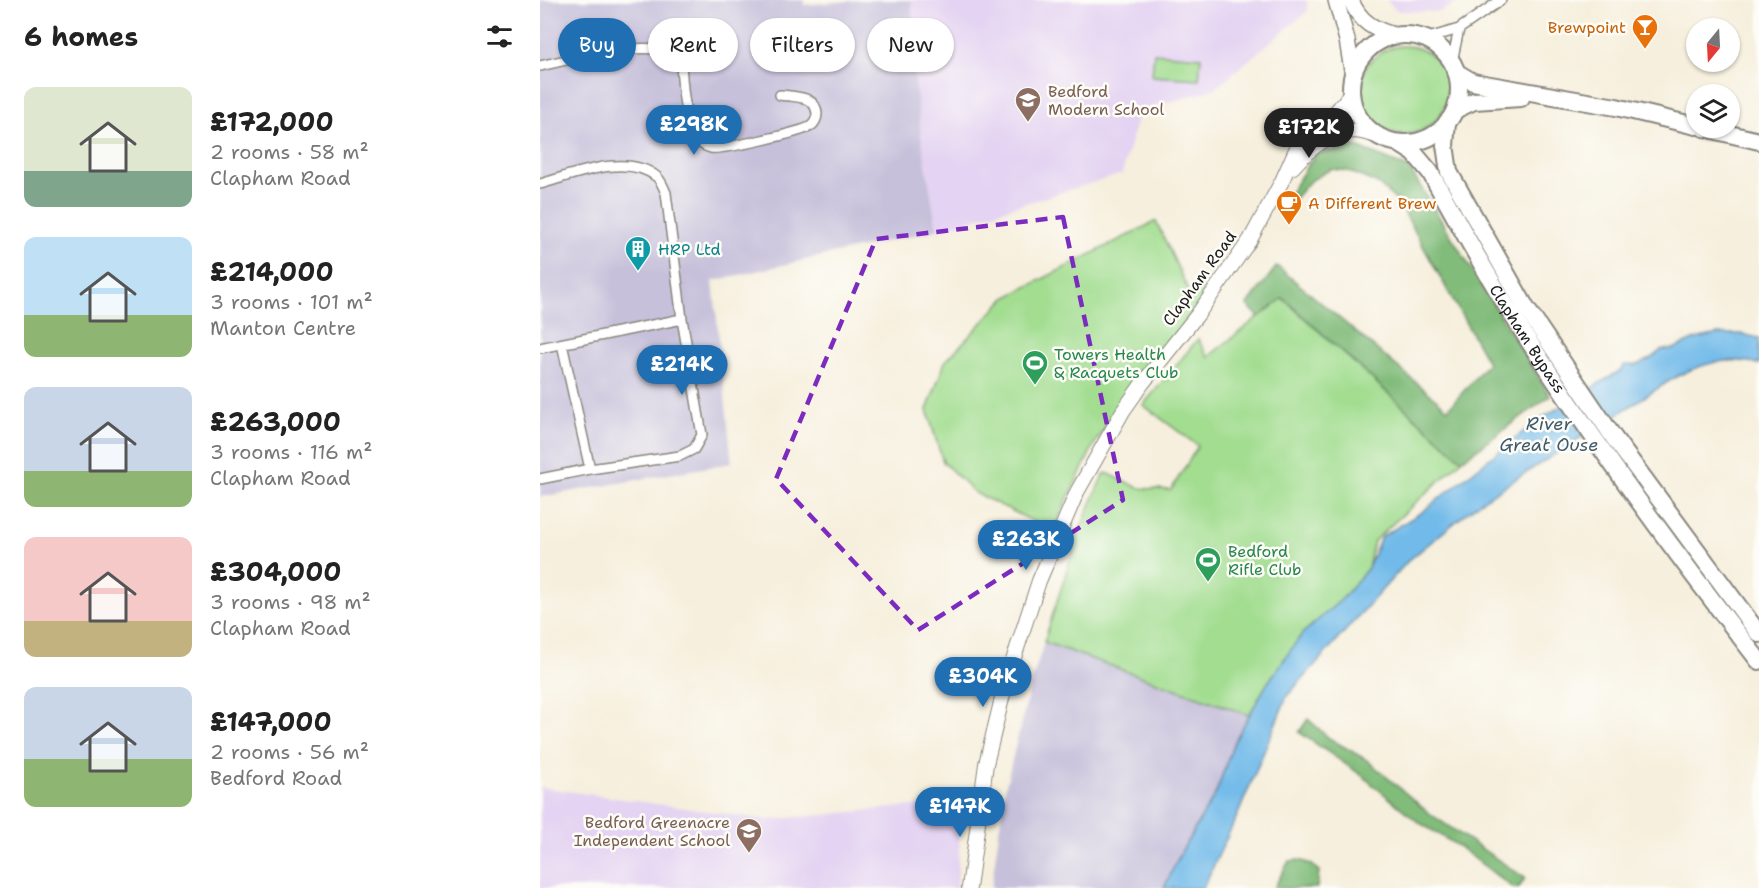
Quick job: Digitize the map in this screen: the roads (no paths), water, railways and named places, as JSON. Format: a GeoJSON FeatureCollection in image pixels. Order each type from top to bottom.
{"type":"FeatureCollection","features":[{"type":"Feature","properties":{"kind":"highway"},"geometry":{"type":"LineString","coordinates":[[1565,99],[1474,100],[1421,139],[1409,143],[1398,143],[1377,136],[1361,121],[1352,102],[1352,84],[1359,61],[1369,49],[1382,40],[1398,36],[1414,36],[1425,39],[1442,50],[1454,67],[1473,82],[1616,107],[1686,124]]}},
{"type":"Feature","properties":{"kind":"highway"},"geometry":{"type":"LineString","coordinates":[[1451,116],[1459,97],[1454,67]]}},
{"type":"Feature","properties":{"kind":"highway","name":"Clapham Bypass"},"geometry":{"type":"LineString","coordinates":[[1451,116],[1444,145],[1449,172],[1518,309],[1759,634]]}},
{"type":"Feature","properties":{"kind":"highway"},"geometry":{"type":"LineString","coordinates":[[1740,137],[1759,141]]}},
{"type":"Feature","properties":{"kind":"highway","name":"Clapham Bypass"},"geometry":{"type":"LineString","coordinates":[[1398,143],[1414,153],[1430,172],[1518,309],[1602,448],[1759,661]]}},
{"type":"Feature","properties":{"kind":"main road"},"geometry":{"type":"LineString","coordinates":[[1336,0],[1347,40],[1352,84]]}},
{"type":"Feature","properties":{"kind":"main road"},"geometry":{"type":"LineString","coordinates":[[1351,0],[1358,15],[1368,24],[1381,33],[1398,36]]}},
{"type":"Feature","properties":{"kind":"street"},"geometry":{"type":"LineString","coordinates":[[1425,39],[1459,29],[1501,0]]}},
{"type":"Feature","properties":{"kind":"street"},"geometry":{"type":"LineString","coordinates":[[1454,67],[1459,29]]}},
{"type":"Feature","properties":{"kind":"street"},"geometry":{"type":"LineString","coordinates":[[540,66],[627,49],[649,49],[672,53],[681,62],[682,84],[694,135],[700,144],[711,148],[809,128],[817,114],[814,105],[806,98],[780,95]]}},
{"type":"Feature","properties":{"kind":"street","name":"Clapham Road"},"geometry":{"type":"LineString","coordinates":[[969,888],[981,791],[1001,699],[1039,581],[1077,492],[1123,411],[1225,277],[1250,240],[1282,181],[1298,145],[1328,121],[1345,101],[1352,84]]}},
{"type":"Feature","properties":{"kind":"street","name":"Clapham Road"},"geometry":{"type":"LineString","coordinates":[[1282,181],[1301,158],[1322,141],[1341,133],[1355,131],[1377,136]]}},
{"type":"Feature","properties":{"kind":"street"},"geometry":{"type":"LineString","coordinates":[[540,184],[620,165],[640,168],[658,178],[666,193],[682,319],[702,435],[694,448],[680,456],[540,479]]}},
{"type":"Feature","properties":{"kind":"street"},"geometry":{"type":"LineString","coordinates":[[540,348],[682,319]]}},
{"type":"Feature","properties":{"kind":"street"},"geometry":{"type":"LineString","coordinates":[[562,344],[590,469]]}},
{"type":"Feature","properties":{"kind":"water","name":"River Great Ouse"},"geometry":{"type":"Polygon","coordinates":[[[1718,334],[1742,334],[1759,338],[1759,364],[1736,361],[1715,362],[1674,378],[1480,502],[1408,561],[1287,696],[1239,812],[1203,888],[1164,888],[1181,852],[1216,793],[1234,742],[1267,684],[1302,634],[1342,599],[1368,568],[1381,537],[1422,512],[1538,420],[1623,369],[1624,365],[1636,365],[1650,359],[1661,350],[1673,349],[1695,339],[1718,334]]]}},
{"type":"Feature","properties":{"kind":"place","name":"Brewpoint"},"geometry":{"type":"Point","coordinates":[1645,50]}},
{"type":"Feature","properties":{"kind":"place","name":"Bedford Modern School"},"geometry":{"type":"Point","coordinates":[1028,123]}},
{"type":"Feature","properties":{"kind":"place","name":"A Different Brew"},"geometry":{"type":"Point","coordinates":[1289,226]}},
{"type":"Feature","properties":{"kind":"place","name":"HRP Ltd"},"geometry":{"type":"Point","coordinates":[638,272]}},
{"type":"Feature","properties":{"kind":"place","name":"Towers Health & Racquets Club"},"geometry":{"type":"Point","coordinates":[1035,386]}},
{"type":"Feature","properties":{"kind":"place","name":"Bedford Rifle Club"},"geometry":{"type":"Point","coordinates":[1208,583]}},
{"type":"Feature","properties":{"kind":"place","name":"Bedford Greenacre Independent School"},"geometry":{"type":"Point","coordinates":[749,854]}}]}
